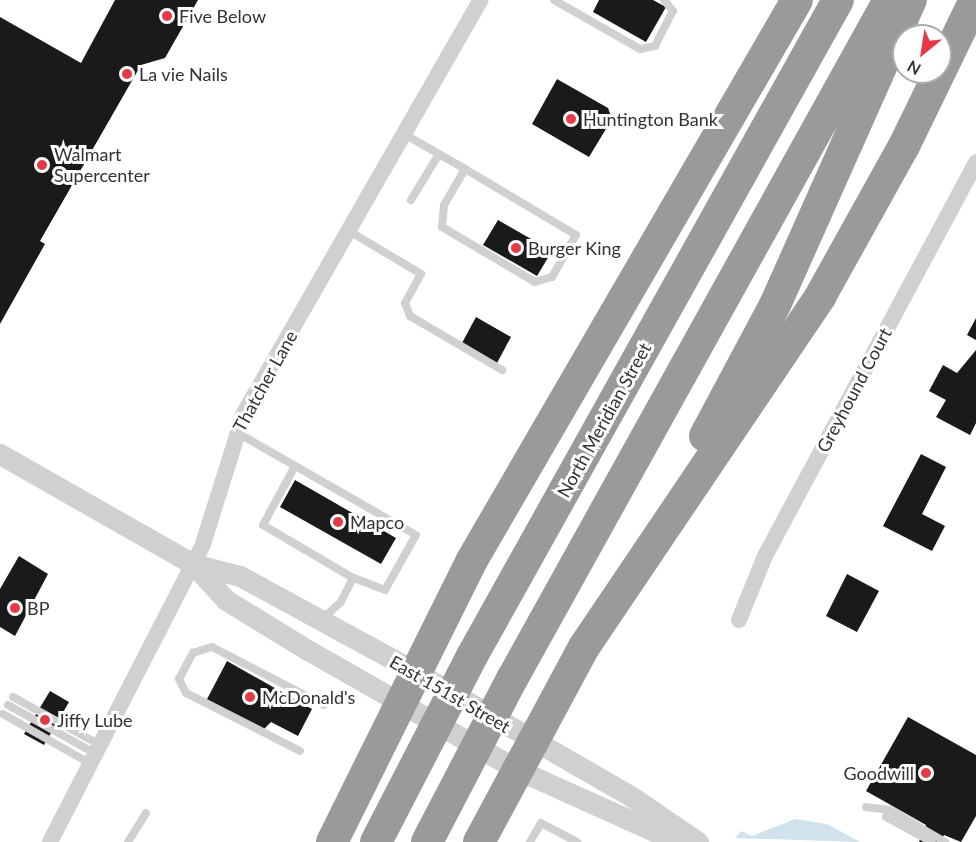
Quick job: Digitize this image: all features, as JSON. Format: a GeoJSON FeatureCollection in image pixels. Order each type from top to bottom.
{"type":"FeatureCollection","features":[{"type":"Feature","properties":{"kind":"highway"},"geometry":{"type":"LineString","coordinates":[[717,133],[783,0]]}},
{"type":"Feature","properties":{"kind":"highway"},"geometry":{"type":"LineString","coordinates":[[332,842],[398,701],[532,453],[717,133],[797,0]]}},
{"type":"Feature","properties":{"kind":"highway","name":"North Meridian Street"},"geometry":{"type":"LineString","coordinates":[[376,842],[472,656],[838,0]]}},
{"type":"Feature","properties":{"kind":"highway"},"geometry":{"type":"LineString","coordinates":[[427,842],[512,679],[889,0]]}},
{"type":"Feature","properties":{"kind":"highway"},"geometry":{"type":"LineString","coordinates":[[479,842],[531,741],[616,597],[754,349],[911,0]]}},
{"type":"Feature","properties":{"kind":"highway"},"geometry":{"type":"LineString","coordinates":[[616,597],[820,295],[915,126],[975,0]]}},
{"type":"Feature","properties":{"kind":"street","name":"Thatcher Lane"},"geometry":{"type":"LineString","coordinates":[[50,842],[193,564],[236,431],[481,0]]}},
{"type":"Feature","properties":{"kind":"street","name":"Greyhound Court"},"geometry":{"type":"LineString","coordinates":[[739,621],[765,556],[974,171]]}},
{"type":"Feature","properties":{"kind":"street","name":"East 151st Street"},"geometry":{"type":"LineString","coordinates":[[0,454],[193,564],[240,576],[414,671],[698,842]]}},
{"type":"Feature","properties":{"kind":"street","name":"East 151st Street"},"geometry":{"type":"LineString","coordinates":[[193,564],[226,600],[516,769],[678,842]]}},
{"type":"Feature","properties":{"kind":"lane"},"geometry":{"type":"LineString","coordinates":[[554,0],[640,49],[655,46],[673,11],[664,0]]}},
{"type":"Feature","properties":{"kind":"lane"},"geometry":{"type":"LineString","coordinates":[[404,134],[576,235],[546,281],[535,282],[442,227],[441,216],[465,170]]}},
{"type":"Feature","properties":{"kind":"lane"},"geometry":{"type":"LineString","coordinates":[[411,200],[439,154]]}},
{"type":"Feature","properties":{"kind":"lane"},"geometry":{"type":"LineString","coordinates":[[349,231],[421,274],[405,303],[410,316],[502,370]]}},
{"type":"Feature","properties":{"kind":"lane"},"geometry":{"type":"LineString","coordinates":[[236,431],[416,535],[385,590],[353,578],[263,525],[295,466]]}},
{"type":"Feature","properties":{"kind":"lane"},"geometry":{"type":"LineString","coordinates":[[321,621],[341,602],[353,578]]}},
{"type":"Feature","properties":{"kind":"lane"},"geometry":{"type":"LineString","coordinates":[[300,751],[186,693],[179,680],[193,653],[212,647],[324,705]]}},
{"type":"Feature","properties":{"kind":"lane"},"geometry":{"type":"LineString","coordinates":[[11,701],[96,754]]}},
{"type":"Feature","properties":{"kind":"lane"},"geometry":{"type":"LineString","coordinates":[[3,714],[96,754]]}},
{"type":"Feature","properties":{"kind":"lane"},"geometry":{"type":"LineString","coordinates":[[866,807],[890,810],[945,842]]}},
{"type":"Feature","properties":{"kind":"lane"},"geometry":{"type":"LineString","coordinates":[[128,842],[146,813]]}},
{"type":"Feature","properties":{"kind":"lane"},"geometry":{"type":"LineString","coordinates":[[886,817],[932,842]]}},
{"type":"Feature","properties":{"kind":"lane"},"geometry":{"type":"LineString","coordinates":[[530,842],[541,823],[577,842]]}},
{"type":"Feature","properties":{"kind":"water"},"geometry":{"type":"Polygon","coordinates":[[[795,819],[827,824],[860,842],[735,838],[741,831],[752,836],[795,819]]]}},
{"type":"Feature","properties":{"kind":"building","name":"Walmart Supercenter"},"geometry":{"type":"Polygon","coordinates":[[[115,0],[198,0],[165,58],[141,65],[40,241],[45,244],[0,324],[0,17],[81,63],[115,0]]]}},
{"type":"Feature","properties":{"kind":"building"},"geometry":{"type":"Polygon","coordinates":[[[599,0],[653,0],[666,7],[646,42],[593,12],[599,0]]]}},
{"type":"Feature","properties":{"kind":"building"},"geometry":{"type":"Polygon","coordinates":[[[557,79],[608,108],[612,119],[589,157],[532,124],[557,79]]]}},
{"type":"Feature","properties":{"kind":"building"},"geometry":{"type":"Polygon","coordinates":[[[498,220],[552,251],[537,276],[483,245],[498,220]]]}},
{"type":"Feature","properties":{"kind":"building"},"geometry":{"type":"Polygon","coordinates":[[[476,317],[511,337],[497,363],[462,343],[476,317]]]}},
{"type":"Feature","properties":{"kind":"building"},"geometry":{"type":"Polygon","coordinates":[[[976,318],[976,340],[967,335],[976,318]]]}},
{"type":"Feature","properties":{"kind":"building"},"geometry":{"type":"Polygon","coordinates":[[[976,350],[976,423],[970,435],[936,417],[946,400],[929,391],[943,365],[957,373],[976,350]]]}},
{"type":"Feature","properties":{"kind":"building"},"geometry":{"type":"Polygon","coordinates":[[[921,454],[946,467],[922,514],[945,526],[932,551],[883,526],[921,454]]]}},
{"type":"Feature","properties":{"kind":"building","name":"Mapco"},"geometry":{"type":"Polygon","coordinates":[[[295,480],[396,538],[381,564],[280,507],[295,480]]]}},
{"type":"Feature","properties":{"kind":"building","name":"BP"},"geometry":{"type":"Polygon","coordinates":[[[19,556],[48,574],[15,636],[0,627],[0,589],[19,556]]]}},
{"type":"Feature","properties":{"kind":"building"},"geometry":{"type":"Polygon","coordinates":[[[847,574],[879,591],[857,632],[826,616],[847,574]]]}},
{"type":"Feature","properties":{"kind":"building","name":"McDonald's"},"geometry":{"type":"Polygon","coordinates":[[[227,661],[312,709],[298,736],[271,722],[263,730],[206,701],[227,661]]]}},
{"type":"Feature","properties":{"kind":"building","name":"Jiffy Lube"},"geometry":{"type":"Polygon","coordinates":[[[50,691],[69,702],[44,745],[24,734],[50,691]]]}},
{"type":"Feature","properties":{"kind":"building","name":"Goodwill"},"geometry":{"type":"Polygon","coordinates":[[[908,717],[976,755],[976,816],[961,842],[944,835],[940,842],[919,842],[926,825],[866,791],[908,717]]]}},
{"type":"Feature","properties":{"kind":"place","name":"Five Below"},"geometry":{"type":"Point","coordinates":[167,16]}},
{"type":"Feature","properties":{"kind":"place","name":"La vie Nails"},"geometry":{"type":"Point","coordinates":[127,74]}},
{"type":"Feature","properties":{"kind":"place","name":"Huntington Bank"},"geometry":{"type":"Point","coordinates":[571,119]}},
{"type":"Feature","properties":{"kind":"place","name":"Walmart Supercenter"},"geometry":{"type":"Point","coordinates":[42,165]}},
{"type":"Feature","properties":{"kind":"place","name":"Burger King"},"geometry":{"type":"Point","coordinates":[516,248]}},
{"type":"Feature","properties":{"kind":"place","name":"Mapco"},"geometry":{"type":"Point","coordinates":[338,522]}},
{"type":"Feature","properties":{"kind":"place","name":"BP"},"geometry":{"type":"Point","coordinates":[15,608]}},
{"type":"Feature","properties":{"kind":"place","name":"McDonald's"},"geometry":{"type":"Point","coordinates":[250,697]}},
{"type":"Feature","properties":{"kind":"place","name":"Jiffy Lube"},"geometry":{"type":"Point","coordinates":[45,720]}},
{"type":"Feature","properties":{"kind":"place","name":"Goodwill"},"geometry":{"type":"Point","coordinates":[926,773]}}]}
